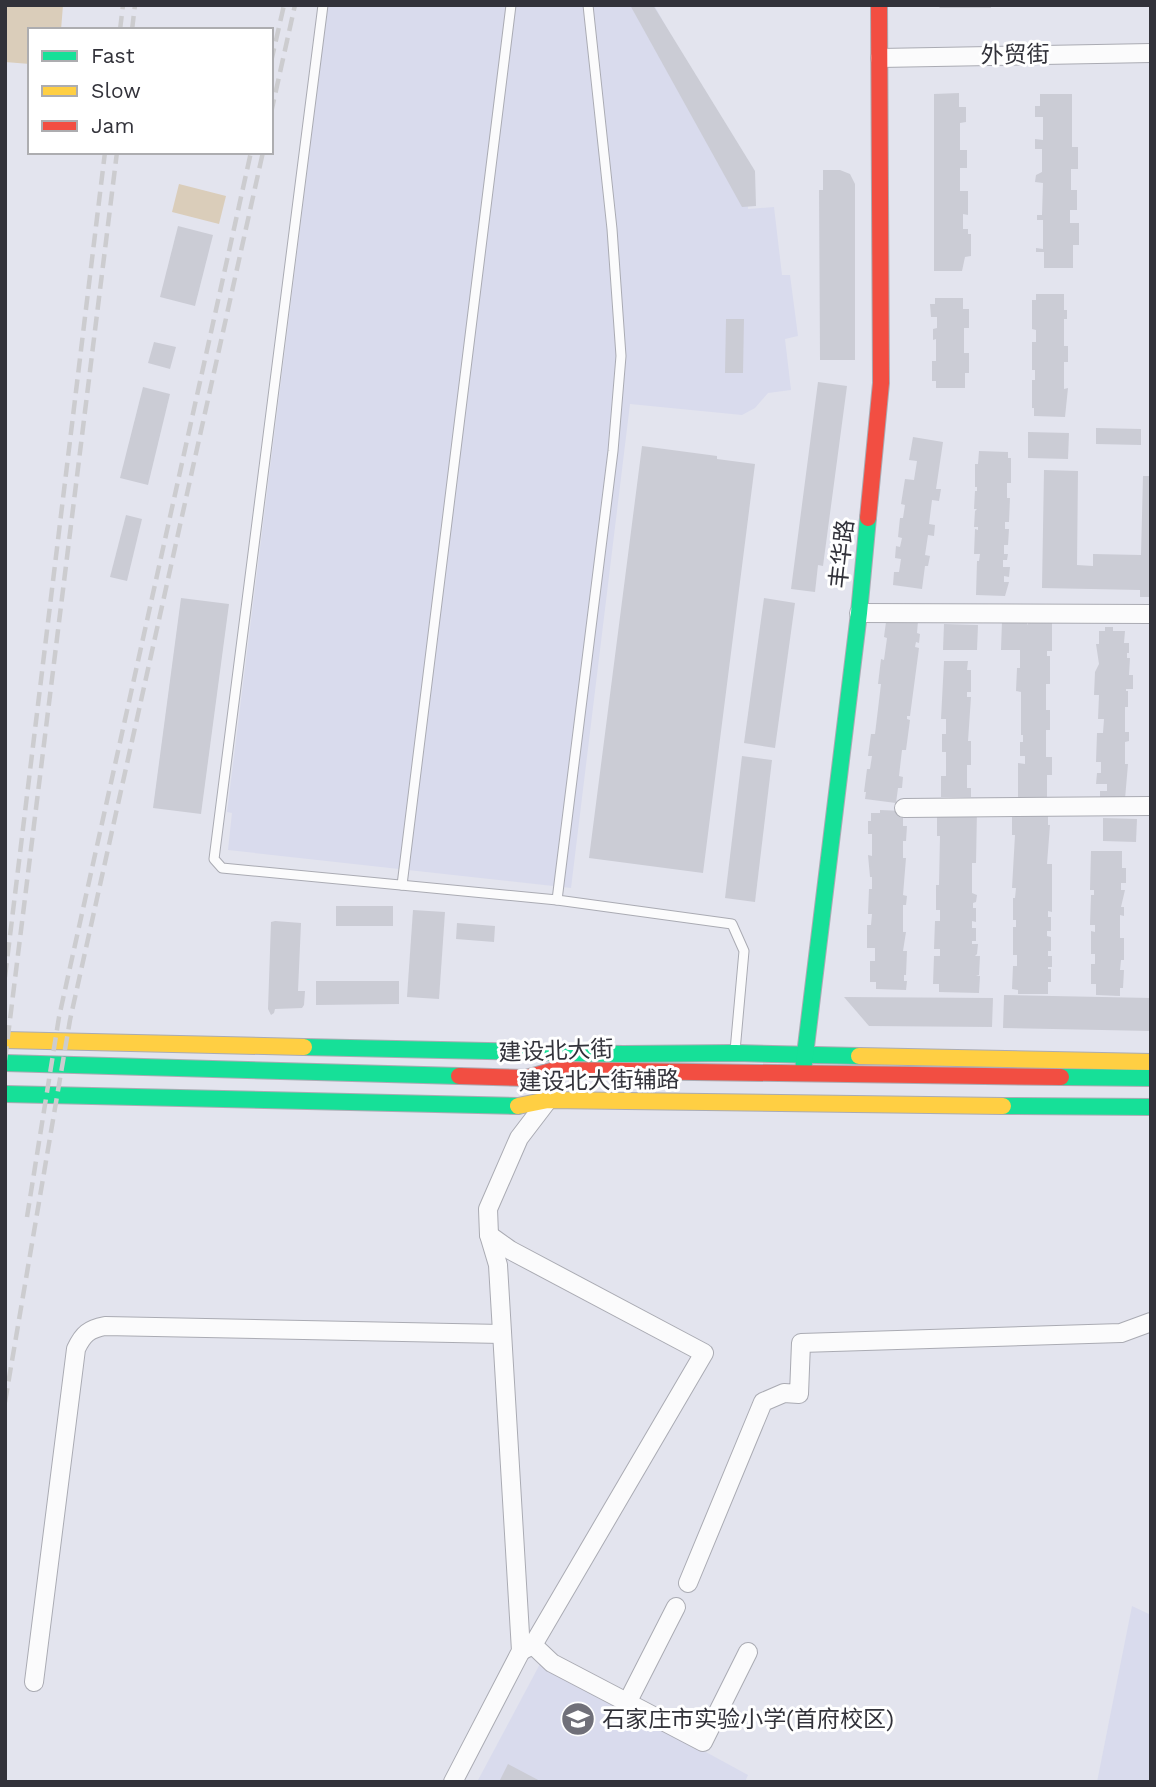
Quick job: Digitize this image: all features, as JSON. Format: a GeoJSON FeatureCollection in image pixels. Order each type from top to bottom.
{"type":"FeatureCollection","features":[{"type":"Feature","properties":{"kind":"street","name":"丰华路"},"geometry":{"type":"LineString","coordinates":[[802,1104],[805,1055],[859,613],[881,383],[879,5]]}},
{"type":"Feature","properties":{"kind":"street","name":"外贸街"},"geometry":{"type":"LineString","coordinates":[[880,58],[1151,53]]}},
{"type":"Feature","properties":{"kind":"street"},"geometry":{"type":"LineString","coordinates":[[859,613],[1151,614]]}},
{"type":"Feature","properties":{"kind":"street"},"geometry":{"type":"LineString","coordinates":[[904,808],[1151,806]]}},
{"type":"Feature","properties":{"kind":"street","name":"建设北大街辅路"},"geometry":{"type":"LineString","coordinates":[[5,1040],[623,1054],[735,1053],[1151,1062]]}},
{"type":"Feature","properties":{"kind":"street","name":"建设北大街"},"geometry":{"type":"LineString","coordinates":[[5,1063],[526,1078],[555,1070],[803,1080],[1151,1078]]}},
{"type":"Feature","properties":{"kind":"street"},"geometry":{"type":"LineString","coordinates":[[803,1080],[1151,1091]]}},
{"type":"Feature","properties":{"kind":"street","name":"建设北大街辅路"},"geometry":{"type":"LineString","coordinates":[[5,1094],[522,1106],[548,1100],[1151,1107]]}},
{"type":"Feature","properties":{"kind":"street"},"geometry":{"type":"LineString","coordinates":[[527,1648],[498,1265],[489,1235],[488,1209],[519,1138],[548,1100]]}},
{"type":"Feature","properties":{"kind":"street"},"geometry":{"type":"LineString","coordinates":[[453,1782],[527,1648],[704,1353],[510,1250],[489,1235]]}},
{"type":"Feature","properties":{"kind":"street"},"geometry":{"type":"LineString","coordinates":[[688,1583],[763,1402],[784,1393],[799,1394],[801,1343],[1121,1333],[1151,1322]]}},
{"type":"Feature","properties":{"kind":"street"},"geometry":{"type":"LineString","coordinates":[[34,1682],[76,1349],[81,1338],[92,1328],[118,1326],[502,1334]]}},
{"type":"Feature","properties":{"kind":"street"},"geometry":{"type":"LineString","coordinates":[[627,1703],[676,1607]]}},
{"type":"Feature","properties":{"kind":"street"},"geometry":{"type":"LineString","coordinates":[[527,1648],[703,1742],[748,1652]]}},
{"type":"Feature","properties":{"kind":"lane"},"geometry":{"type":"LineString","coordinates":[[323,5],[214,859],[222,868],[557,900],[732,924],[744,951],[735,1053]]}},
{"type":"Feature","properties":{"kind":"lane"},"geometry":{"type":"LineString","coordinates":[[402,885],[512,5]]}},
{"type":"Feature","properties":{"kind":"lane"},"geometry":{"type":"LineString","coordinates":[[557,900],[613,451],[621,356],[612,229],[589,5]]}},
{"type":"Feature","properties":{"kind":"shaded area"},"geometry":{"type":"Polygon","coordinates":[[[5,5],[63,5],[61,28],[28,28],[28,64],[5,62],[5,5]]]}},
{"type":"Feature","properties":{"kind":"shaded area"},"geometry":{"type":"Polygon","coordinates":[[[328,5],[654,5],[748,173],[748,209],[774,207],[782,275],[790,275],[798,336],[785,339],[791,390],[768,393],[755,408],[742,415],[630,404],[571,888],[228,850],[232,813],[227,812],[328,5]]]}},
{"type":"Feature","properties":{"kind":"shaded area"},"geometry":{"type":"Polygon","coordinates":[[[179,184],[226,196],[219,224],[172,212],[179,184]]]}},
{"type":"Feature","properties":{"kind":"shaded area"},"geometry":{"type":"Polygon","coordinates":[[[1132,1606],[1151,1615],[1151,1782],[1097,1782],[1132,1606]]]}},
{"type":"Feature","properties":{"kind":"shaded area","name":"石家庄市实验小学(首府校区)"},"geometry":{"type":"Polygon","coordinates":[[[541,1662],[748,1775],[745,1782],[477,1782],[541,1662]]]}},
{"type":"Feature","properties":{"kind":"building"},"geometry":{"type":"Polygon","coordinates":[[[630,5],[653,5],[755,171],[756,206],[742,207],[630,5]]]}},
{"type":"Feature","properties":{"kind":"building"},"geometry":{"type":"Polygon","coordinates":[[[937,5],[991,5],[991,8],[940,8],[937,5]]]}},
{"type":"Feature","properties":{"kind":"building"},"geometry":{"type":"Polygon","coordinates":[[[959,93],[959,107],[966,107],[966,122],[960,123],[960,150],[967,150],[967,168],[960,168],[960,191],[968,191],[968,215],[963,214],[963,229],[968,229],[968,234],[971,234],[971,256],[965,257],[962,271],[934,271],[934,94],[959,93]]]}},
{"type":"Feature","properties":{"kind":"building"},"geometry":{"type":"Polygon","coordinates":[[[1040,94],[1072,94],[1072,147],[1078,147],[1078,169],[1071,169],[1071,190],[1077,190],[1077,210],[1070,210],[1070,223],[1079,223],[1079,245],[1073,245],[1073,268],[1044,268],[1044,252],[1036,252],[1036,248],[1043,249],[1043,220],[1037,220],[1037,215],[1042,215],[1043,183],[1035,182],[1036,175],[1042,172],[1042,149],[1035,149],[1035,139],[1043,140],[1043,117],[1035,117],[1035,106],[1040,106],[1040,94]]]}},
{"type":"Feature","properties":{"kind":"building"},"geometry":{"type":"Polygon","coordinates":[[[823,170],[840,170],[850,174],[855,184],[855,360],[820,360],[819,190],[823,190],[823,170]]]}},
{"type":"Feature","properties":{"kind":"building"},"geometry":{"type":"Polygon","coordinates":[[[178,226],[213,235],[195,306],[160,297],[178,226]]]}},
{"type":"Feature","properties":{"kind":"building"},"geometry":{"type":"Polygon","coordinates":[[[1036,294],[1064,294],[1067,319],[1064,319],[1064,346],[1068,346],[1068,362],[1064,362],[1064,389],[1068,388],[1065,417],[1034,416],[1032,408],[1032,380],[1035,380],[1035,370],[1032,370],[1032,342],[1036,342],[1036,330],[1032,329],[1032,300],[1036,300],[1036,294]]]}},
{"type":"Feature","properties":{"kind":"building"},"geometry":{"type":"Polygon","coordinates":[[[935,298],[963,298],[963,309],[969,309],[969,328],[964,328],[964,353],[969,353],[969,373],[965,373],[965,388],[936,388],[936,381],[932,381],[932,361],[936,361],[933,329],[937,328],[937,317],[931,317],[930,304],[935,304],[935,298]]]}},
{"type":"Feature","properties":{"kind":"building"},"geometry":{"type":"Polygon","coordinates":[[[726,319],[744,319],[743,373],[725,373],[726,319]]]}},
{"type":"Feature","properties":{"kind":"building"},"geometry":{"type":"Polygon","coordinates":[[[154,342],[176,347],[170,369],[148,363],[154,342]]]}},
{"type":"Feature","properties":{"kind":"building"},"geometry":{"type":"Polygon","coordinates":[[[818,382],[847,386],[823,566],[818,565],[815,592],[791,589],[818,382]]]}},
{"type":"Feature","properties":{"kind":"building"},"geometry":{"type":"Polygon","coordinates":[[[143,387],[170,394],[148,485],[120,478],[143,387]]]}},
{"type":"Feature","properties":{"kind":"building"},"geometry":{"type":"Polygon","coordinates":[[[1096,428],[1141,429],[1141,445],[1096,444],[1096,428]]]}},
{"type":"Feature","properties":{"kind":"building"},"geometry":{"type":"Polygon","coordinates":[[[1028,432],[1069,433],[1068,459],[1028,458],[1028,432]]]}},
{"type":"Feature","properties":{"kind":"building"},"geometry":{"type":"Polygon","coordinates":[[[913,437],[943,442],[936,489],[941,489],[939,501],[932,500],[929,524],[935,525],[934,536],[928,535],[925,555],[930,556],[928,566],[925,566],[922,589],[893,585],[894,572],[899,572],[901,559],[895,558],[896,546],[900,547],[902,538],[898,537],[900,518],[903,518],[905,505],[901,504],[905,479],[914,480],[917,461],[909,460],[913,437]]]}},
{"type":"Feature","properties":{"kind":"building"},"geometry":{"type":"Polygon","coordinates":[[[642,446],[755,464],[703,873],[589,858],[642,446]]]}},
{"type":"Feature","properties":{"kind":"building"},"geometry":{"type":"Polygon","coordinates":[[[979,451],[1008,452],[1008,458],[1011,458],[1011,483],[1007,483],[1007,498],[1010,498],[1009,522],[1005,522],[1005,529],[1009,529],[1008,545],[1004,545],[1004,554],[1008,554],[1007,560],[1003,560],[1003,567],[1010,567],[1009,577],[1004,576],[1004,582],[1009,582],[1005,596],[976,595],[977,561],[980,554],[974,554],[975,529],[978,530],[978,527],[974,527],[977,509],[974,509],[977,491],[975,464],[978,464],[979,451]]]}},
{"type":"Feature","properties":{"kind":"building"},"geometry":{"type":"Polygon","coordinates":[[[1044,470],[1078,471],[1077,565],[1093,566],[1093,554],[1141,555],[1143,476],[1151,476],[1151,597],[1140,597],[1140,590],[1042,588],[1044,470]]]}},
{"type":"Feature","properties":{"kind":"building"},"geometry":{"type":"Polygon","coordinates":[[[126,515],[142,519],[127,581],[110,577],[126,515]]]}},
{"type":"Feature","properties":{"kind":"building"},"geometry":{"type":"Polygon","coordinates":[[[181,598],[229,604],[201,814],[153,808],[181,598]]]}},
{"type":"Feature","properties":{"kind":"building"},"geometry":{"type":"Polygon","coordinates":[[[764,598],[795,603],[775,748],[744,743],[764,598]]]}},
{"type":"Feature","properties":{"kind":"building"},"geometry":{"type":"Polygon","coordinates":[[[890,617],[918,621],[917,633],[920,634],[919,643],[916,642],[915,647],[919,648],[910,716],[907,716],[910,720],[906,750],[902,750],[899,776],[903,777],[902,788],[898,788],[896,803],[865,799],[864,792],[872,756],[868,756],[871,734],[875,734],[881,659],[884,660],[887,638],[884,637],[886,622],[889,622],[890,617]]]}},
{"type":"Feature","properties":{"kind":"building"},"geometry":{"type":"Polygon","coordinates":[[[1002,621],[1027,622],[1027,625],[1029,622],[1052,623],[1052,651],[1047,651],[1047,656],[1050,656],[1050,684],[1046,684],[1046,710],[1050,710],[1050,730],[1046,730],[1046,757],[1052,757],[1052,775],[1047,775],[1047,799],[1018,798],[1018,763],[1025,764],[1025,756],[1020,756],[1020,742],[1023,742],[1021,692],[1016,691],[1020,650],[1001,650],[1002,621]]]}},
{"type":"Feature","properties":{"kind":"building"},"geometry":{"type":"Polygon","coordinates":[[[944,624],[978,625],[977,650],[943,650],[944,624]]]}},
{"type":"Feature","properties":{"kind":"building"},"geometry":{"type":"Polygon","coordinates":[[[1105,627],[1113,627],[1113,631],[1125,631],[1124,643],[1129,643],[1129,675],[1133,675],[1133,689],[1126,689],[1128,707],[1125,707],[1125,732],[1129,732],[1129,741],[1125,742],[1125,764],[1128,764],[1125,799],[1100,799],[1100,791],[1107,791],[1107,784],[1096,784],[1097,773],[1101,773],[1101,762],[1096,762],[1097,733],[1103,733],[1104,719],[1098,719],[1099,695],[1094,695],[1095,672],[1099,664],[1096,644],[1099,644],[1099,631],[1105,631],[1105,627]]]}},
{"type":"Feature","properties":{"kind":"building"},"geometry":{"type":"Polygon","coordinates":[[[944,661],[968,661],[967,670],[971,670],[971,692],[967,692],[967,697],[971,697],[968,741],[971,741],[971,765],[967,765],[967,788],[971,788],[971,797],[941,797],[941,776],[946,776],[946,752],[942,752],[942,734],[946,734],[946,719],[941,719],[944,661]]]}},
{"type":"Feature","properties":{"kind":"building"},"geometry":{"type":"Polygon","coordinates":[[[742,756],[772,760],[755,902],[725,898],[742,756]]]}},
{"type":"Feature","properties":{"kind":"building"},"geometry":{"type":"Polygon","coordinates":[[[977,809],[976,863],[972,863],[972,893],[977,895],[976,902],[973,903],[973,908],[976,908],[976,922],[972,921],[972,928],[976,928],[976,941],[972,941],[972,944],[978,944],[975,956],[980,956],[979,975],[976,976],[980,976],[979,993],[939,992],[939,984],[933,984],[934,956],[940,956],[940,949],[934,949],[935,921],[940,921],[940,910],[936,910],[940,836],[937,836],[937,811],[977,809]]]}},
{"type":"Feature","properties":{"kind":"building"},"geometry":{"type":"Polygon","coordinates":[[[880,810],[903,811],[903,826],[907,826],[906,841],[903,841],[903,858],[906,858],[903,895],[907,896],[906,905],[903,905],[903,932],[906,932],[903,951],[907,951],[904,975],[904,981],[907,981],[906,990],[876,989],[876,982],[870,982],[870,961],[875,961],[875,948],[867,948],[867,925],[871,925],[872,914],[868,914],[872,877],[868,855],[872,856],[872,834],[868,834],[868,821],[871,821],[871,813],[880,813],[880,810]]]}},
{"type":"Feature","properties":{"kind":"building"},"geometry":{"type":"Polygon","coordinates":[[[1012,813],[1048,814],[1050,825],[1047,864],[1052,864],[1052,912],[1048,911],[1051,931],[1047,931],[1047,936],[1051,937],[1051,951],[1048,951],[1048,956],[1052,956],[1052,967],[1048,967],[1051,969],[1051,982],[1048,982],[1048,994],[1018,994],[1018,990],[1012,989],[1013,966],[1017,966],[1017,955],[1013,955],[1013,927],[1016,927],[1016,920],[1013,920],[1013,898],[1016,888],[1012,888],[1015,835],[1012,835],[1012,813]]]}},
{"type":"Feature","properties":{"kind":"building"},"geometry":{"type":"Polygon","coordinates":[[[1103,818],[1137,819],[1136,842],[1103,841],[1103,818]]]}},
{"type":"Feature","properties":{"kind":"building"},"geometry":{"type":"Polygon","coordinates":[[[1091,851],[1122,851],[1122,868],[1126,868],[1126,883],[1121,883],[1121,890],[1125,890],[1121,907],[1124,907],[1124,916],[1120,915],[1124,960],[1121,960],[1120,970],[1124,970],[1120,996],[1096,995],[1096,984],[1091,984],[1091,964],[1095,964],[1095,954],[1091,954],[1091,931],[1095,932],[1095,925],[1090,925],[1091,895],[1094,895],[1094,890],[1090,890],[1091,851]]]}},
{"type":"Feature","properties":{"kind":"building"},"geometry":{"type":"Polygon","coordinates":[[[336,906],[393,906],[393,926],[336,926],[336,906]]]}},
{"type":"Feature","properties":{"kind":"building"},"geometry":{"type":"Polygon","coordinates":[[[413,910],[445,912],[439,999],[407,997],[413,910]]]}},
{"type":"Feature","properties":{"kind":"building"},"geometry":{"type":"Polygon","coordinates":[[[271,922],[301,923],[298,991],[305,991],[302,1008],[275,1009],[271,1015],[268,1009],[271,922]]]}},
{"type":"Feature","properties":{"kind":"building"},"geometry":{"type":"Polygon","coordinates":[[[457,923],[495,926],[494,942],[456,939],[457,923]]]}},
{"type":"Feature","properties":{"kind":"building"},"geometry":{"type":"Polygon","coordinates":[[[316,981],[399,981],[399,1004],[316,1005],[316,981]]]}},
{"type":"Feature","properties":{"kind":"building"},"geometry":{"type":"Polygon","coordinates":[[[1004,995],[1151,998],[1151,1031],[1003,1028],[1004,995]]]}},
{"type":"Feature","properties":{"kind":"building"},"geometry":{"type":"Polygon","coordinates":[[[844,997],[993,998],[992,1027],[869,1026],[844,997]]]}},
{"type":"Feature","properties":{"kind":"building"},"geometry":{"type":"Polygon","coordinates":[[[508,1764],[542,1782],[499,1782],[508,1764]]]}},
{"type":"Feature","properties":{"kind":"railway"},"geometry":{"type":"LineString","coordinates":[[120,28],[123,5]]}},
{"type":"Feature","properties":{"kind":"railway"},"geometry":{"type":"LineString","coordinates":[[132,28],[135,5]]}},
{"type":"Feature","properties":{"kind":"railway"},"geometry":{"type":"LineString","coordinates":[[273,53],[284,5]]}},
{"type":"Feature","properties":{"kind":"railway"},"geometry":{"type":"LineString","coordinates":[[273,104],[295,5]]}},
{"type":"Feature","properties":{"kind":"railway"},"geometry":{"type":"LineString","coordinates":[[5,977],[105,154]]}},
{"type":"Feature","properties":{"kind":"railway"},"geometry":{"type":"LineString","coordinates":[[5,1060],[117,154]]}},
{"type":"Feature","properties":{"kind":"railway"},"geometry":{"type":"LineString","coordinates":[[27,1217],[59,1017],[251,154]]}},
{"type":"Feature","properties":{"kind":"railway"},"geometry":{"type":"LineString","coordinates":[[5,1402],[70,1020],[263,154]]}},
{"type":"Feature","properties":{"kind":"traffic: fast"},"geometry":{"type":"LineString","coordinates":[[803,1071],[859,613],[868,518]]}},
{"type":"Feature","properties":{"kind":"traffic: fast"},"geometry":{"type":"LineString","coordinates":[[304,1047],[859,1056]]}},
{"type":"Feature","properties":{"kind":"traffic: fast"},"geometry":{"type":"LineString","coordinates":[[5,1063],[459,1076]]}},
{"type":"Feature","properties":{"kind":"traffic: fast"},"geometry":{"type":"LineString","coordinates":[[1061,1077],[1151,1078]]}},
{"type":"Feature","properties":{"kind":"traffic: fast"},"geometry":{"type":"LineString","coordinates":[[5,1094],[518,1106]]}},
{"type":"Feature","properties":{"kind":"traffic: fast"},"geometry":{"type":"LineString","coordinates":[[1003,1106],[1151,1107]]}},
{"type":"Feature","properties":{"kind":"traffic: slow"},"geometry":{"type":"LineString","coordinates":[[5,1040],[304,1047]]}},
{"type":"Feature","properties":{"kind":"traffic: slow"},"geometry":{"type":"LineString","coordinates":[[859,1056],[1151,1062]]}},
{"type":"Feature","properties":{"kind":"traffic: slow"},"geometry":{"type":"LineString","coordinates":[[518,1106],[548,1100],[1003,1106]]}},
{"type":"Feature","properties":{"kind":"traffic: jam"},"geometry":{"type":"LineString","coordinates":[[868,518],[881,383],[879,5]]}},
{"type":"Feature","properties":{"kind":"traffic: jam"},"geometry":{"type":"LineString","coordinates":[[459,1076],[526,1078],[555,1070],[1061,1077]]}},
{"type":"Feature","properties":{"kind":"place","name":"石家庄市实验小学(首府校区)"},"geometry":{"type":"Point","coordinates":[578,1719]}}]}
